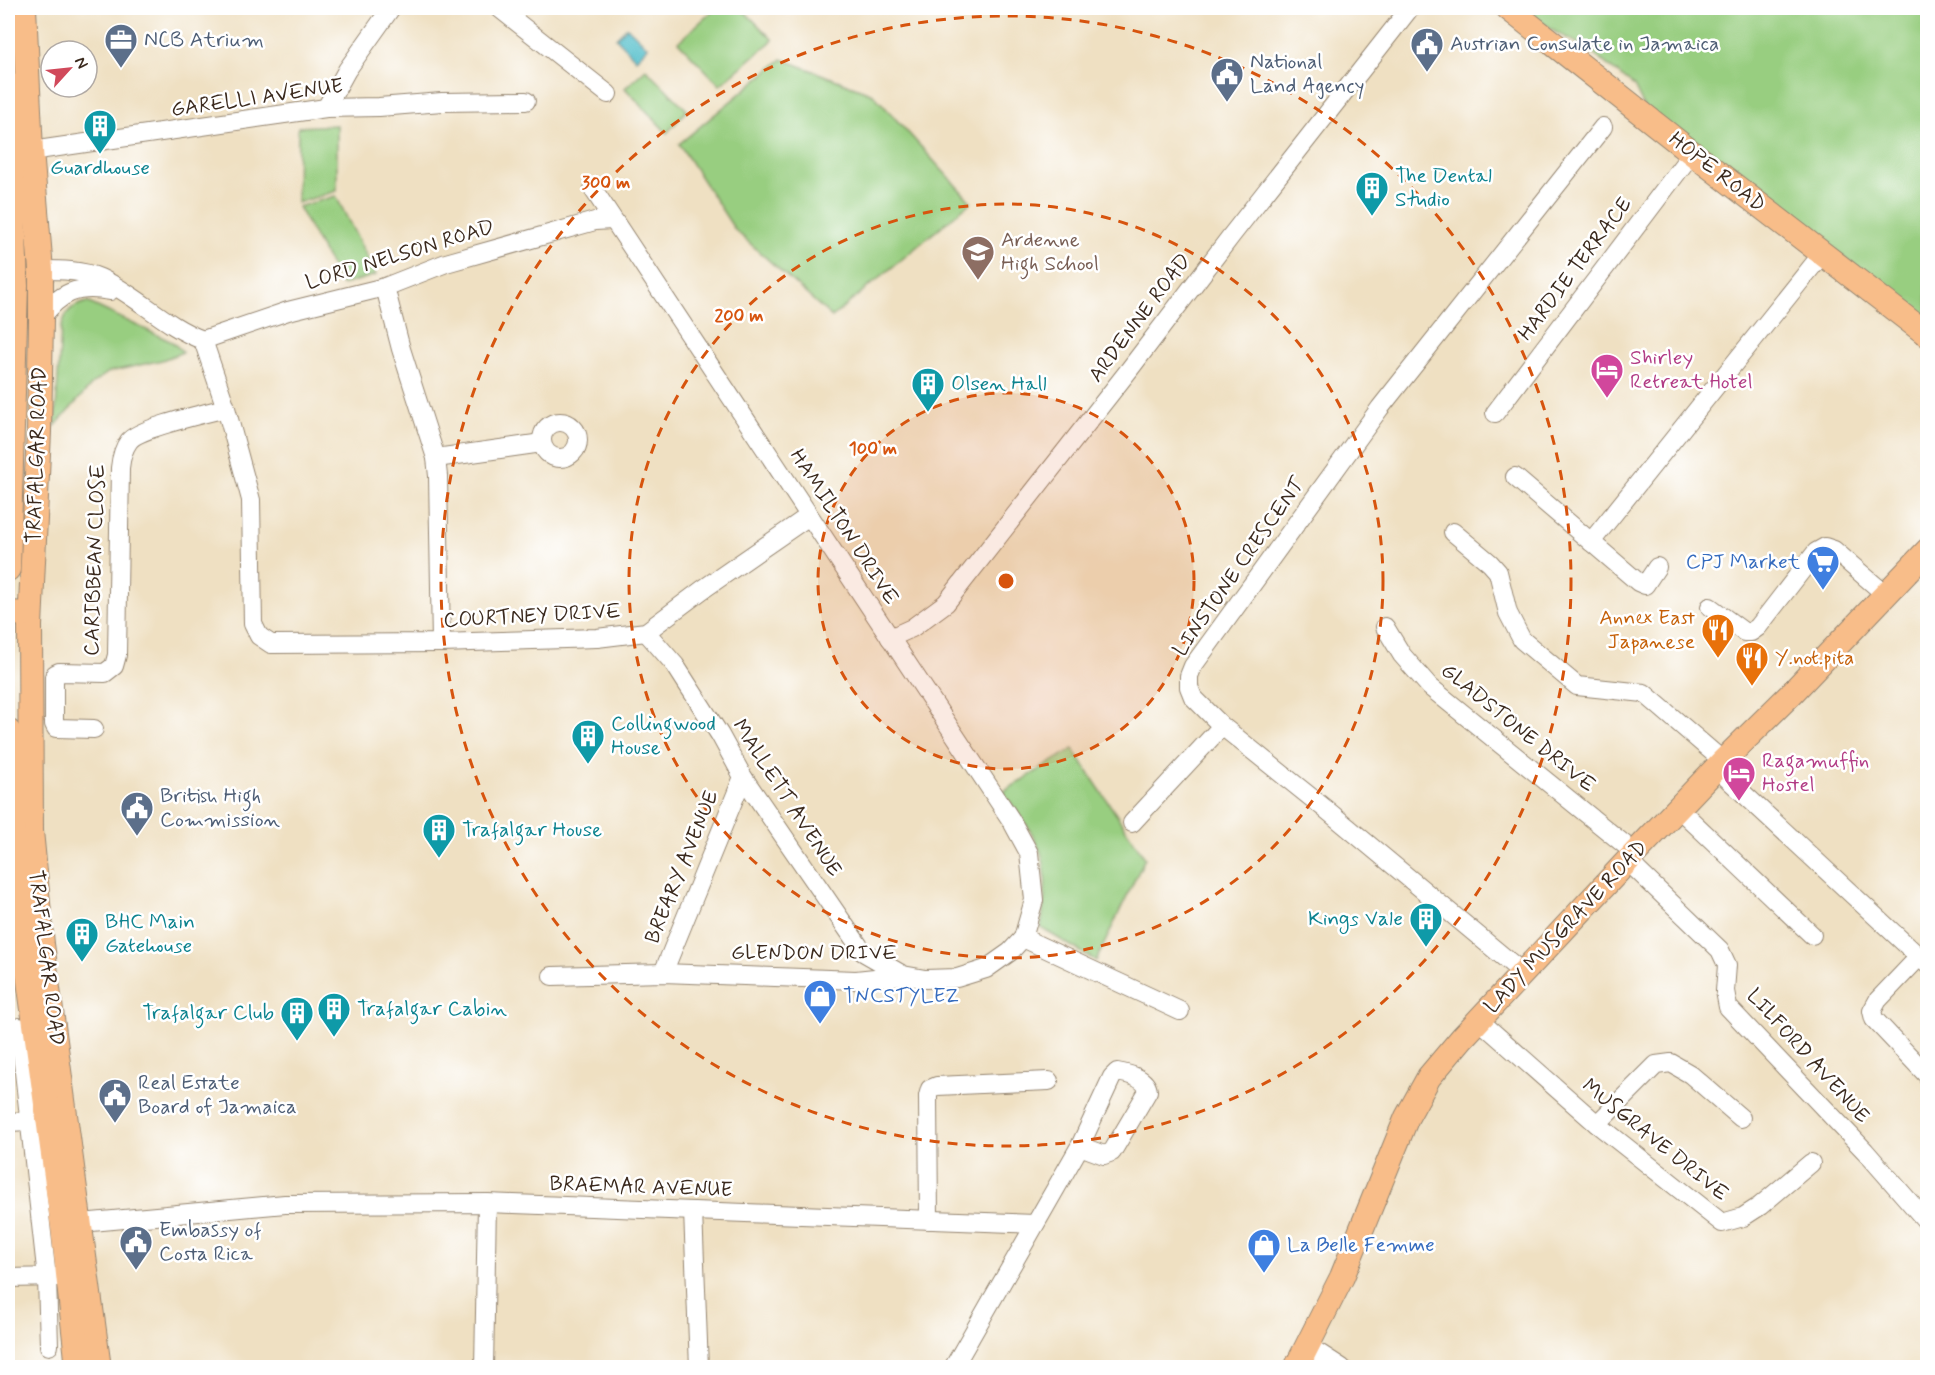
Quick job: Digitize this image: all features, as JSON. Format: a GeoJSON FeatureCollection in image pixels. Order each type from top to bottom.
{"type":"FeatureCollection","features":[{"type":"Feature","properties":{"kind":"main road","name":"TRAFALGAR ROAD"},"geometry":{"type":"LineString","coordinates":[[24,8],[41,319],[39,432],[19,619],[32,842],[42,944],[99,1368]]}},
{"type":"Feature","properties":{"kind":"main road","name":"HOPE ROAD"},"geometry":{"type":"LineString","coordinates":[[1508,8],[1821,254],[1928,335]]}},
{"type":"Feature","properties":{"kind":"main road","name":"TRAFALGAR ROAD"},"geometry":{"type":"LineString","coordinates":[[8,84],[16,286],[10,381],[8,568]]}},
{"type":"Feature","properties":{"kind":"main road"},"geometry":{"type":"LineString","coordinates":[[16,286],[40,270]]}},
{"type":"Feature","properties":{"kind":"main road","name":"LADY MUSGRAVE ROAD"},"geometry":{"type":"LineString","coordinates":[[1296,1368],[1342,1277],[1407,1117],[1429,1077],[1462,1038],[1632,856],[1928,550]]}},
{"type":"Feature","properties":{"kind":"main road","name":"TRAFALGAR ROAD"},"geometry":{"type":"LineString","coordinates":[[8,731],[14,917],[25,959],[58,1277],[78,1368]]}},
{"type":"Feature","properties":{"kind":"street"},"geometry":{"type":"LineString","coordinates":[[326,108],[347,70],[391,8]]}},
{"type":"Feature","properties":{"kind":"street"},"geometry":{"type":"LineString","coordinates":[[499,8],[608,94]]}},
{"type":"Feature","properties":{"kind":"street","name":"ARDENNE ROAD"},"geometry":{"type":"LineString","coordinates":[[890,638],[912,628],[946,603],[1410,8]]}},
{"type":"Feature","properties":{"kind":"street"},"geometry":{"type":"LineString","coordinates":[[278,96],[278,115]]}},
{"type":"Feature","properties":{"kind":"street","name":"GARELLI AVENUE"},"geometry":{"type":"LineString","coordinates":[[32,151],[326,108],[442,102],[526,101]]}},
{"type":"Feature","properties":{"kind":"street","name":"LINSTONE CRESCENT"},"geometry":{"type":"LineString","coordinates":[[1523,973],[1222,726],[1193,697],[1189,687],[1189,676],[1193,666],[1380,408],[1603,127]]}},
{"type":"Feature","properties":{"kind":"street","name":"HARDIE TERRACE"},"geometry":{"type":"LineString","coordinates":[[1495,412],[1692,153]]}},
{"type":"Feature","properties":{"kind":"street","name":"HAMILTON DRIVE"},"geometry":{"type":"LineString","coordinates":[[593,189],[1011,820],[1029,853],[1034,900],[1023,938]]}},
{"type":"Feature","properties":{"kind":"street","name":"LORD NELSON ROAD"},"geometry":{"type":"LineString","coordinates":[[203,340],[288,311],[385,287],[446,263],[595,221],[612,220]]}},
{"type":"Feature","properties":{"kind":"street"},"geometry":{"type":"LineString","coordinates":[[1591,542],[1821,254]]}},
{"type":"Feature","properties":{"kind":"street"},"geometry":{"type":"LineString","coordinates":[[40,270],[68,271],[99,278],[129,295],[186,334],[203,340],[226,408]]}},
{"type":"Feature","properties":{"kind":"street"},"geometry":{"type":"LineString","coordinates":[[385,287],[401,349],[436,458],[441,643]]}},
{"type":"Feature","properties":{"kind":"street"},"geometry":{"type":"LineString","coordinates":[[41,319],[51,304],[84,288],[129,295]]}},
{"type":"Feature","properties":{"kind":"street","name":"COURTNEY DRIVE"},"geometry":{"type":"LineString","coordinates":[[226,408],[251,500],[253,624],[259,636],[271,644],[441,643],[597,638],[646,632],[809,516]]}},
{"type":"Feature","properties":{"kind":"street","name":"CARIBBEAN CLOSE"},"geometry":{"type":"LineString","coordinates":[[94,729],[56,728],[54,724],[54,677],[59,672],[105,673],[114,666],[117,655],[122,453],[130,439],[148,430],[226,408]]}},
{"type":"Feature","properties":{"kind":"street"},"geometry":{"type":"LineString","coordinates":[[436,458],[542,443]]}},
{"type":"Feature","properties":{"kind":"street"},"geometry":{"type":"LineString","coordinates":[[1515,477],[1642,585],[1648,582],[1657,567]]}},
{"type":"Feature","properties":{"kind":"street"},"geometry":{"type":"LineString","coordinates":[[1453,532],[1498,572],[1508,613],[1522,640],[1577,686],[1644,693],[1923,961],[1878,1000],[1872,1011],[1874,1019],[1928,1076]]}},
{"type":"Feature","properties":{"kind":"street"},"geometry":{"type":"LineString","coordinates":[[1710,607],[1744,632],[1751,632],[1758,627],[1816,552],[1824,547],[1834,550],[1885,594]]}},
{"type":"Feature","properties":{"kind":"street","name":"GLADSTONE DRIVE"},"geometry":{"type":"LineString","coordinates":[[1385,627],[1402,655],[1430,687],[1632,856]]}},
{"type":"Feature","properties":{"kind":"street","name":"MALLETT AVENUE"},"geometry":{"type":"LineString","coordinates":[[646,632],[675,665],[720,735],[743,777],[863,952],[903,975]]}},
{"type":"Feature","properties":{"kind":"street"},"geometry":{"type":"LineString","coordinates":[[1132,823],[1222,726]]}},
{"type":"Feature","properties":{"kind":"street","name":"BREARY AVENUE"},"geometry":{"type":"LineString","coordinates":[[663,974],[743,777]]}},
{"type":"Feature","properties":{"kind":"street"},"geometry":{"type":"LineString","coordinates":[[1678,808],[1812,935]]}},
{"type":"Feature","properties":{"kind":"street","name":"LILFORD AVENUE"},"geometry":{"type":"LineString","coordinates":[[1632,856],[1638,870],[1720,950],[1727,965],[1725,991],[1728,1007],[1865,1151],[1928,1223]]}},
{"type":"Feature","properties":{"kind":"street"},"geometry":{"type":"LineString","coordinates":[[1023,938],[1180,1011]]}},
{"type":"Feature","properties":{"kind":"street","name":"GLENDON DRIVE"},"geometry":{"type":"LineString","coordinates":[[552,975],[663,974],[856,980],[903,975],[925,979],[957,978],[986,969],[1010,952],[1023,938]]}},
{"type":"Feature","properties":{"kind":"street","name":"MUSGRAVE DRIVE"},"geometry":{"type":"LineString","coordinates":[[1480,1021],[1597,1124],[1722,1223],[1743,1217],[1760,1206],[1811,1164]]}},
{"type":"Feature","properties":{"kind":"street"},"geometry":{"type":"LineString","coordinates":[[19,1027],[30,1121],[58,1277],[49,1346]]}},
{"type":"Feature","properties":{"kind":"street"},"geometry":{"type":"LineString","coordinates":[[1597,1124],[1656,1065],[1671,1063],[1689,1074],[1741,1118]]}},
{"type":"Feature","properties":{"kind":"street"},"geometry":{"type":"LineString","coordinates":[[953,1368],[1080,1146],[1112,1077],[1117,1072],[1143,1081],[1147,1085],[1148,1091],[1112,1152],[1104,1155],[1080,1146]]}},
{"type":"Feature","properties":{"kind":"street"},"geometry":{"type":"LineString","coordinates":[[929,1220],[928,1096],[930,1089],[937,1086],[1049,1081]]}},
{"type":"Feature","properties":{"kind":"street"},"geometry":{"type":"LineString","coordinates":[[8,1122],[30,1121]]}},
{"type":"Feature","properties":{"kind":"street"},"geometry":{"type":"LineString","coordinates":[[483,1368],[487,1203]]}},
{"type":"Feature","properties":{"kind":"street","name":"BRAEMAR AVENUE"},"geometry":{"type":"LineString","coordinates":[[81,1223],[285,1204],[487,1203],[1035,1224]]}},
{"type":"Feature","properties":{"kind":"street"},"geometry":{"type":"LineString","coordinates":[[693,1211],[699,1368]]}},
{"type":"Feature","properties":{"kind":"street"},"geometry":{"type":"LineString","coordinates":[[8,1278],[58,1277]]}},
{"type":"Feature","properties":{"kind":"street"},"geometry":{"type":"LineString","coordinates":[[1308,1346],[1342,1368]]}},
{"type":"Feature","properties":{"kind":"green space"},"geometry":{"type":"Polygon","coordinates":[[[716,8],[741,8],[773,40],[720,85],[678,42],[716,8]]]}},
{"type":"Feature","properties":{"kind":"green space"},"geometry":{"type":"Polygon","coordinates":[[[1521,8],[1927,8],[1927,319],[1646,111],[1634,86],[1583,46],[1557,33],[1521,8]]]}},
{"type":"Feature","properties":{"kind":"green space"},"geometry":{"type":"Polygon","coordinates":[[[782,59],[873,94],[971,202],[832,317],[735,230],[679,144],[782,59]]]}},
{"type":"Feature","properties":{"kind":"green space"},"geometry":{"type":"Polygon","coordinates":[[[646,69],[687,110],[667,133],[625,88],[646,69]]]}},
{"type":"Feature","properties":{"kind":"green space"},"geometry":{"type":"Polygon","coordinates":[[[337,125],[337,191],[297,203],[298,127],[337,125]]]}},
{"type":"Feature","properties":{"kind":"green space"},"geometry":{"type":"Polygon","coordinates":[[[336,196],[376,275],[342,285],[298,207],[336,196]]]}},
{"type":"Feature","properties":{"kind":"green space"},"geometry":{"type":"Polygon","coordinates":[[[87,302],[172,342],[183,352],[162,360],[109,372],[93,383],[55,426],[61,329],[69,311],[87,302]]]}},
{"type":"Feature","properties":{"kind":"green space"},"geometry":{"type":"Polygon","coordinates":[[[1073,749],[1145,858],[1096,961],[1041,928],[1046,885],[1040,849],[1003,792],[1073,749]]]}},
{"type":"Feature","properties":{"kind":"water"},"geometry":{"type":"Polygon","coordinates":[[[627,27],[648,47],[636,59],[616,38],[627,27]]]}},
{"type":"Feature","properties":{"kind":"place","name":"NCB Atrium"},"geometry":{"type":"Point","coordinates":[121,69]}},
{"type":"Feature","properties":{"kind":"place","name":"Austrian Consulate in Jamaica"},"geometry":{"type":"Point","coordinates":[1427,73]}},
{"type":"Feature","properties":{"kind":"place","name":"National Land Agency"},"geometry":{"type":"Point","coordinates":[1227,103]}},
{"type":"Feature","properties":{"kind":"place","name":"Guardhouse"},"geometry":{"type":"Point","coordinates":[100,155]}},
{"type":"Feature","properties":{"kind":"place","name":"The Dental Studio"},"geometry":{"type":"Point","coordinates":[1372,217]}},
{"type":"Feature","properties":{"kind":"place","name":"Ardenne High School"},"geometry":{"type":"Point","coordinates":[978,281]}},
{"type":"Feature","properties":{"kind":"place","name":"Shirley Retreat Hotel"},"geometry":{"type":"Point","coordinates":[1607,399]}},
{"type":"Feature","properties":{"kind":"place","name":"Olsen Hall"},"geometry":{"type":"Point","coordinates":[928,413]}},
{"type":"Feature","properties":{"kind":"place","name":"CPJ Market"},"geometry":{"type":"Point","coordinates":[1823,591]}},
{"type":"Feature","properties":{"kind":"place","name":"Annex East Japanese"},"geometry":{"type":"Point","coordinates":[1718,659]}},
{"type":"Feature","properties":{"kind":"place","name":"Y.not.pita"},"geometry":{"type":"Point","coordinates":[1752,687]}},
{"type":"Feature","properties":{"kind":"place","name":"Collingwood House"},"geometry":{"type":"Point","coordinates":[588,765]}},
{"type":"Feature","properties":{"kind":"place","name":"Ragamuffin Hostel"},"geometry":{"type":"Point","coordinates":[1739,802]}},
{"type":"Feature","properties":{"kind":"place","name":"British High Commission"},"geometry":{"type":"Point","coordinates":[137,837]}},
{"type":"Feature","properties":{"kind":"place","name":"Trafalgar House"},"geometry":{"type":"Point","coordinates":[439,859]}},
{"type":"Feature","properties":{"kind":"place","name":"Kings Vale"},"geometry":{"type":"Point","coordinates":[1426,948]}},
{"type":"Feature","properties":{"kind":"place","name":"BHC Main Gatehouse"},"geometry":{"type":"Point","coordinates":[82,963]}},
{"type":"Feature","properties":{"kind":"place","name":"TNCSTYLEZ"},"geometry":{"type":"Point","coordinates":[820,1025]}},
{"type":"Feature","properties":{"kind":"place","name":"Trafalgar Cabin"},"geometry":{"type":"Point","coordinates":[334,1038]}},
{"type":"Feature","properties":{"kind":"place","name":"Trafalgar Club"},"geometry":{"type":"Point","coordinates":[297,1042]}},
{"type":"Feature","properties":{"kind":"place","name":"Real Estate Board of Jamaica"},"geometry":{"type":"Point","coordinates":[115,1124]}},
{"type":"Feature","properties":{"kind":"place","name":"Embassy of Costa Rica"},"geometry":{"type":"Point","coordinates":[136,1271]}},
{"type":"Feature","properties":{"kind":"place","name":"La Belle Femme"},"geometry":{"type":"Point","coordinates":[1264,1274]}}]}
